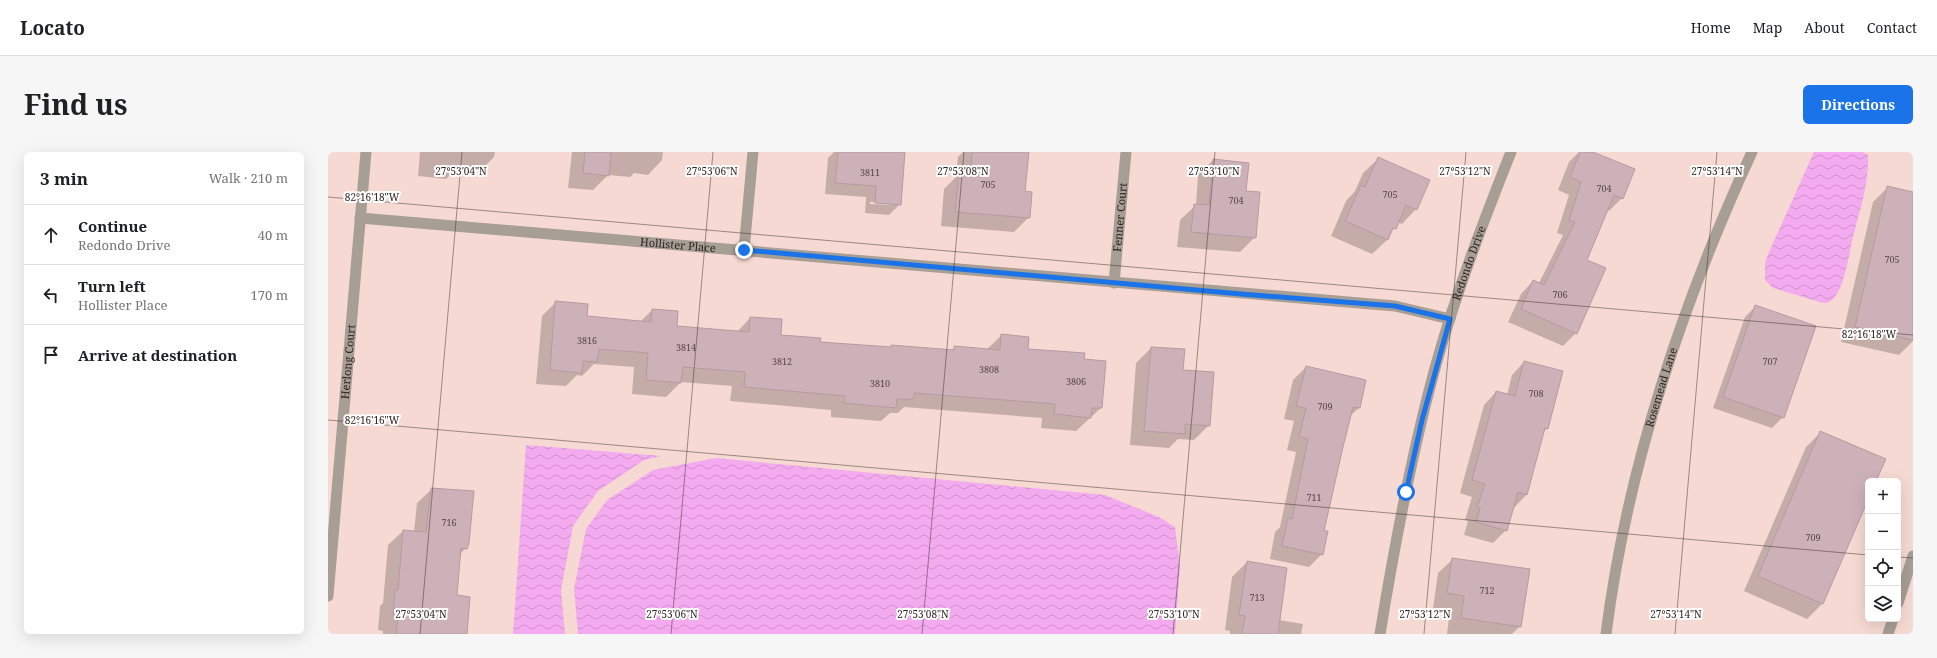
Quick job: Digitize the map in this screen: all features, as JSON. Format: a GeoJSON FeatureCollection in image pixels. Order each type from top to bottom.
{"type":"FeatureCollection","features":[{"type":"Feature","properties":{"kind":"street","name":"Herlong Court"},"geometry":{"type":"LineString","coordinates":[[328,596],[366,152]]}},
{"type":"Feature","properties":{"kind":"street"},"geometry":{"type":"LineString","coordinates":[[744,250],[753,152]]}},
{"type":"Feature","properties":{"kind":"street","name":"Fenner Court"},"geometry":{"type":"LineString","coordinates":[[1114,283],[1126,152]]}},
{"type":"Feature","properties":{"kind":"street","name":"Redondo Drive"},"geometry":{"type":"LineString","coordinates":[[1380,634],[1391,569],[1422,420],[1450,319],[1511,152]]}},
{"type":"Feature","properties":{"kind":"street","name":"Rosemead Lane"},"geometry":{"type":"LineString","coordinates":[[1606,634],[1625,526],[1658,399],[1689,302],[1727,206],[1752,152]]}},
{"type":"Feature","properties":{"kind":"street","name":"Hollister Place"},"geometry":{"type":"LineString","coordinates":[[360,218],[1395,306],[1450,319]]}},
{"type":"Feature","properties":{"kind":"street"},"geometry":{"type":"LineString","coordinates":[[1901,594],[1913,556]]}},
{"type":"Feature","properties":{"kind":"street"},"geometry":{"type":"LineString","coordinates":[[1888,634],[1892,622]]}},
{"type":"Feature","properties":{"kind":"water"},"geometry":{"type":"Polygon","coordinates":[[[1814,152],[1862,152],[1868,155],[1866,186],[1844,277],[1834,298],[1824,303],[1773,288],[1765,280],[1765,263],[1769,252],[1814,152]]]}},
{"type":"Feature","properties":{"kind":"water"},"geometry":{"type":"Polygon","coordinates":[[[526,445],[661,456],[644,460],[598,491],[573,526],[561,590],[565,634],[513,634],[526,445]]]}},
{"type":"Feature","properties":{"kind":"water"},"geometry":{"type":"Polygon","coordinates":[[[716,458],[1105,495],[1159,517],[1175,527],[1180,567],[1175,634],[578,634],[574,589],[586,529],[607,500],[653,470],[716,458]]]}},
{"type":"Feature","properties":{"kind":"building"},"geometry":{"type":"Polygon","coordinates":[[[585,152],[611,152],[609,176],[583,173],[585,152]]]}},
{"type":"Feature","properties":{"kind":"building"},"geometry":{"type":"Polygon","coordinates":[[[838,152],[905,152],[901,205],[875,203],[876,186],[835,183],[838,152]]]}},
{"type":"Feature","properties":{"kind":"building"},"geometry":{"type":"Polygon","coordinates":[[[972,152],[1029,152],[1025,191],[1032,192],[1030,218],[955,212],[959,173],[970,174],[972,152]]]}},
{"type":"Feature","properties":{"kind":"building"},"geometry":{"type":"Polygon","coordinates":[[[1580,152],[1593,152],[1635,169],[1623,199],[1614,195],[1587,260],[1606,268],[1577,334],[1521,309],[1533,280],[1544,285],[1575,222],[1569,220],[1581,182],[1570,177],[1580,152]]]}},
{"type":"Feature","properties":{"kind":"building"},"geometry":{"type":"Polygon","coordinates":[[[1378,157],[1430,180],[1417,210],[1406,205],[1396,229],[1393,228],[1388,240],[1345,221],[1361,185],[1365,187],[1378,157]]]}},
{"type":"Feature","properties":{"kind":"building"},"geometry":{"type":"Polygon","coordinates":[[[1213,159],[1249,163],[1246,191],[1260,192],[1256,238],[1191,232],[1194,204],[1209,205],[1213,159]]]}},
{"type":"Feature","properties":{"kind":"building"},"geometry":{"type":"Polygon","coordinates":[[[1887,186],[1913,192],[1913,340],[1855,327],[1887,186]]]}},
{"type":"Feature","properties":{"kind":"building"},"geometry":{"type":"Polygon","coordinates":[[[555,301],[588,304],[587,316],[651,322],[652,309],[678,311],[677,326],[749,332],[750,317],[782,319],[781,335],[821,338],[820,342],[891,347],[891,345],[954,350],[954,346],[1000,350],[1001,334],[1029,337],[1028,349],[1085,353],[1084,359],[1106,361],[1102,408],[1092,408],[1091,418],[1054,414],[1055,404],[914,393],[913,399],[897,399],[896,408],[844,403],[845,396],[744,387],[745,372],[683,367],[681,383],[646,380],[648,353],[599,349],[597,362],[583,361],[582,373],[550,370],[555,301]]]}},
{"type":"Feature","properties":{"kind":"building"},"geometry":{"type":"Polygon","coordinates":[[[1755,305],[1816,326],[1784,418],[1723,397],[1755,305]]]}},
{"type":"Feature","properties":{"kind":"building"},"geometry":{"type":"Polygon","coordinates":[[[1151,347],[1185,349],[1183,370],[1214,372],[1210,426],[1185,424],[1185,434],[1144,431],[1151,347]]]}},
{"type":"Feature","properties":{"kind":"building"},"geometry":{"type":"Polygon","coordinates":[[[1524,361],[1563,371],[1548,429],[1545,428],[1527,495],[1518,492],[1507,531],[1476,522],[1480,508],[1477,507],[1485,484],[1472,480],[1496,391],[1515,396],[1524,361]]]}},
{"type":"Feature","properties":{"kind":"building"},"geometry":{"type":"Polygon","coordinates":[[[1306,366],[1366,380],[1360,408],[1353,407],[1343,447],[1324,531],[1328,531],[1323,555],[1282,546],[1288,518],[1292,519],[1308,439],[1299,437],[1306,408],[1296,406],[1306,366]]]}},
{"type":"Feature","properties":{"kind":"building"},"geometry":{"type":"Polygon","coordinates":[[[1820,431],[1886,459],[1877,478],[1865,478],[1865,507],[1823,604],[1758,576],[1820,431]]]}},
{"type":"Feature","properties":{"kind":"building"},"geometry":{"type":"Polygon","coordinates":[[[431,488],[474,491],[469,543],[467,549],[461,548],[457,595],[470,597],[467,634],[396,634],[398,616],[393,616],[395,590],[398,590],[403,530],[426,532],[431,488]]]}},
{"type":"Feature","properties":{"kind":"building"},"geometry":{"type":"Polygon","coordinates":[[[1452,558],[1530,569],[1521,627],[1461,618],[1464,596],[1447,593],[1452,558]]]}},
{"type":"Feature","properties":{"kind":"building"},"geometry":{"type":"Polygon","coordinates":[[[1247,561],[1287,568],[1278,634],[1242,634],[1245,616],[1239,615],[1247,561]]]}},
{"type":"Feature","properties":{"kind":"route"},"geometry":{"type":"LineString","coordinates":[[744,250],[1241,294],[1395,306],[1450,319],[1437,361],[1406,492]]}}]}
